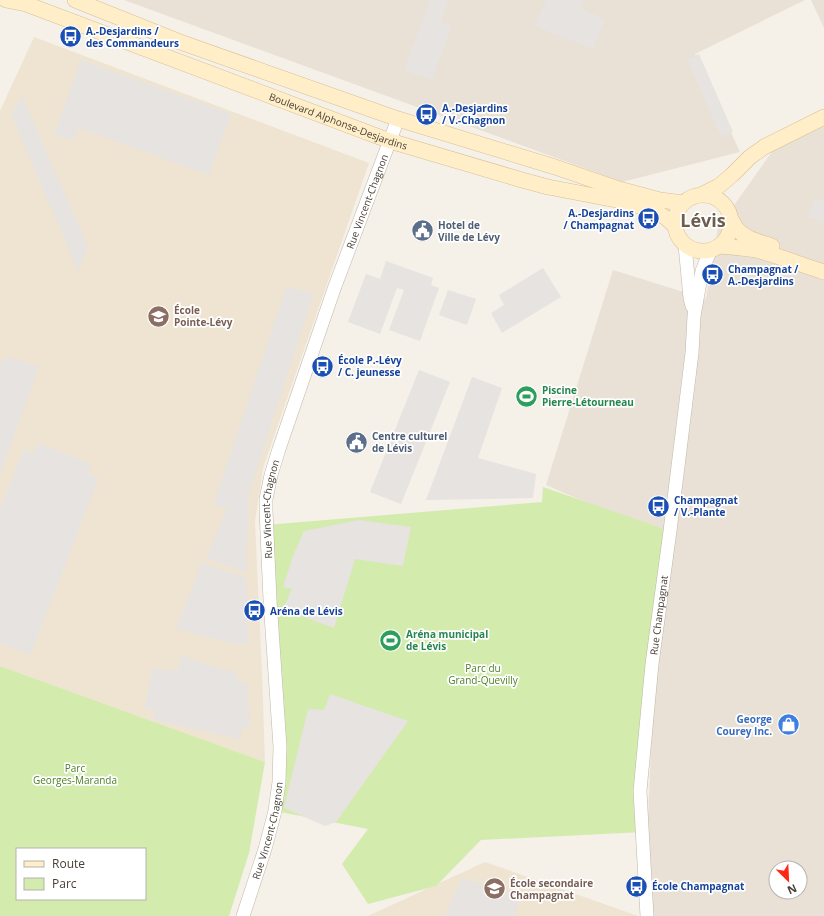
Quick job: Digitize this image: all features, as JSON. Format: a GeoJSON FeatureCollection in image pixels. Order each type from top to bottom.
{"type":"FeatureCollection","features":[{"type":"Feature","properties":{"kind":"main road","name":"Boulevard Alphonse-Desjardins"},"geometry":{"type":"LineString","coordinates":[[6,0],[26,4],[390,141],[548,187],[633,204],[658,213],[675,226]]}},
{"type":"Feature","properties":{"kind":"main road"},"geometry":{"type":"LineString","coordinates":[[75,0],[180,42],[398,119],[618,189],[660,200],[683,203]]}},
{"type":"Feature","properties":{"kind":"main road"},"geometry":{"type":"LineString","coordinates":[[703,194],[719,186],[750,157],[764,147],[824,117]]}},
{"type":"Feature","properties":{"kind":"main road"},"geometry":{"type":"LineString","coordinates":[[715,249],[726,240],[731,231],[732,221],[730,212],[725,204],[718,198],[711,195],[696,195],[683,203],[675,217],[676,233],[685,245],[692,249],[701,251],[744,248],[756,250],[824,272]]}},
{"type":"Feature","properties":{"kind":"main road"},"geometry":{"type":"LineString","coordinates":[[732,221],[737,229],[749,238],[781,250],[824,263]]}},
{"type":"Feature","properties":{"kind":"street","name":"Rue Vincent-Chagnon"},"geometry":{"type":"LineString","coordinates":[[243,916],[265,848],[279,782],[280,746],[270,600],[266,499],[271,475],[279,449],[334,288],[398,119]]}},
{"type":"Feature","properties":{"kind":"street","name":"Rue Champagnat"},"geometry":{"type":"LineString","coordinates":[[685,245],[690,298],[694,316]]}},
{"type":"Feature","properties":{"kind":"street","name":"Rue Champagnat"},"geometry":{"type":"LineString","coordinates":[[647,916],[640,791],[652,664],[692,353],[694,316],[702,271],[706,261],[715,249]]}},
{"type":"Feature","properties":{"kind":"shaded area"},"geometry":{"type":"Polygon","coordinates":[[[124,0],[805,0],[695,54],[740,152],[622,182],[124,0]]]}},
{"type":"Feature","properties":{"kind":"shaded area"},"geometry":{"type":"Polygon","coordinates":[[[430,0],[449,0],[441,22],[452,26],[432,80],[404,70],[430,0]]]}},
{"type":"Feature","properties":{"kind":"shaded area"},"geometry":{"type":"Polygon","coordinates":[[[546,0],[584,0],[581,9],[605,19],[593,49],[535,26],[546,0]]]}},
{"type":"Feature","properties":{"kind":"shaded area"},"geometry":{"type":"Polygon","coordinates":[[[811,0],[824,0],[824,28],[811,0]]]}},
{"type":"Feature","properties":{"kind":"shaded area","name":"École Pointe-Lévy"},"geometry":{"type":"Polygon","coordinates":[[[34,37],[369,163],[263,468],[255,522],[265,762],[0,666],[0,111],[34,37]]]}},
{"type":"Feature","properties":{"kind":"shaded area"},"geometry":{"type":"Polygon","coordinates":[[[699,54],[733,132],[721,137],[687,59],[699,54]]]}},
{"type":"Feature","properties":{"kind":"shaded area"},"geometry":{"type":"Polygon","coordinates":[[[81,60],[231,114],[209,175],[79,128],[73,141],[54,134],[81,60]]]}},
{"type":"Feature","properties":{"kind":"shaded area"},"geometry":{"type":"Polygon","coordinates":[[[22,96],[88,247],[78,271],[11,114],[22,96]]]}},
{"type":"Feature","properties":{"kind":"shaded area"},"geometry":{"type":"Polygon","coordinates":[[[824,113],[824,916],[640,916],[647,840],[655,662],[664,536],[546,485],[613,270],[706,299],[718,228],[783,136],[824,113]]]}},
{"type":"Feature","properties":{"kind":"shaded area"},"geometry":{"type":"Polygon","coordinates":[[[815,198],[824,201],[824,223],[808,217],[815,198]]]}},
{"type":"Feature","properties":{"kind":"shaded area"},"geometry":{"type":"Polygon","coordinates":[[[386,261],[433,278],[431,285],[439,288],[420,341],[389,330],[404,290],[397,288],[380,334],[348,322],[366,274],[380,279],[386,261]]]}},
{"type":"Feature","properties":{"kind":"shaded area"},"geometry":{"type":"Polygon","coordinates":[[[543,268],[561,297],[502,333],[491,313],[504,305],[499,295],[543,268]]]}},
{"type":"Feature","properties":{"kind":"shaded area"},"geometry":{"type":"Polygon","coordinates":[[[286,287],[314,293],[249,493],[246,573],[206,558],[227,509],[213,505],[286,287]]]}},
{"type":"Feature","properties":{"kind":"shaded area"},"geometry":{"type":"Polygon","coordinates":[[[448,290],[476,299],[467,325],[439,315],[448,290]]]}},
{"type":"Feature","properties":{"kind":"shaded area"},"geometry":{"type":"Polygon","coordinates":[[[5,356],[39,367],[0,474],[0,367],[5,356]]]}},
{"type":"Feature","properties":{"kind":"shaded area"},"geometry":{"type":"Polygon","coordinates":[[[419,370],[450,382],[401,504],[370,492],[419,370]]]}},
{"type":"Feature","properties":{"kind":"shaded area"},"geometry":{"type":"Polygon","coordinates":[[[472,377],[502,388],[478,458],[536,474],[533,498],[426,500],[472,377]]]}},
{"type":"Feature","properties":{"kind":"shaded area"},"geometry":{"type":"Polygon","coordinates":[[[38,443],[91,464],[88,473],[99,478],[30,655],[0,643],[0,509],[24,449],[34,453],[38,443]]]}},
{"type":"Feature","properties":{"kind":"shaded area"},"geometry":{"type":"Polygon","coordinates":[[[359,520],[411,527],[403,566],[355,559],[334,628],[283,609],[292,589],[283,587],[293,556],[304,531],[359,520]]]}},
{"type":"Feature","properties":{"kind":"shaded area"},"geometry":{"type":"Polygon","coordinates":[[[202,562],[246,578],[249,643],[239,645],[176,629],[202,562]]]}},
{"type":"Feature","properties":{"kind":"shaded area"},"geometry":{"type":"Polygon","coordinates":[[[182,655],[223,670],[237,671],[237,681],[247,682],[250,726],[242,727],[240,739],[153,720],[156,712],[144,708],[153,668],[177,671],[182,655]]]}},
{"type":"Feature","properties":{"kind":"shaded area"},"geometry":{"type":"Polygon","coordinates":[[[330,694],[408,721],[336,822],[325,826],[284,808],[308,709],[324,710],[330,694]]]}},
{"type":"Feature","properties":{"kind":"shaded area","name":"École secondaire Champagnat"},"geometry":{"type":"Polygon","coordinates":[[[485,862],[638,916],[368,916],[485,862]]]}},
{"type":"Feature","properties":{"kind":"shaded area"},"geometry":{"type":"Polygon","coordinates":[[[461,879],[481,883],[521,895],[515,916],[445,916],[461,879]]]}},
{"type":"Feature","properties":{"kind":"green space","name":"Parc du Grand-Quevilly"},"geometry":{"type":"Polygon","coordinates":[[[543,487],[670,531],[643,832],[481,840],[436,886],[368,904],[342,864],[368,829],[275,811],[279,788],[266,525],[542,502],[543,487]]]}},
{"type":"Feature","properties":{"kind":"green space","name":"Parc Georges-Maranda"},"geometry":{"type":"Polygon","coordinates":[[[0,666],[265,762],[249,853],[229,916],[0,916],[0,666]]]}},
{"type":"Feature","properties":{"kind":"place","name":"A.-Desjardins / des Commandeurs"},"geometry":{"type":"Point","coordinates":[70,37]}},
{"type":"Feature","properties":{"kind":"place","name":"A.-Desjardins / V.-Chagnon"},"geometry":{"type":"Point","coordinates":[427,114]}},
{"type":"Feature","properties":{"kind":"place","name":"A.-Desjardins / Champagnat"},"geometry":{"type":"Point","coordinates":[649,219]}},
{"type":"Feature","properties":{"kind":"place","name":"Hotel de Ville de Lévy"},"geometry":{"type":"Point","coordinates":[422,231]}},
{"type":"Feature","properties":{"kind":"place","name":"Champagnat / A.-Desjardins"},"geometry":{"type":"Point","coordinates":[712,275]}},
{"type":"Feature","properties":{"kind":"place","name":"École Pointe-Lévy"},"geometry":{"type":"Point","coordinates":[158,316]}},
{"type":"Feature","properties":{"kind":"place","name":"École P.-Lévy / C. jeunesse"},"geometry":{"type":"Point","coordinates":[323,366]}},
{"type":"Feature","properties":{"kind":"place","name":"Piscine Pierre-Létourneau"},"geometry":{"type":"Point","coordinates":[526,396]}},
{"type":"Feature","properties":{"kind":"place","name":"Centre culturel de Lévis"},"geometry":{"type":"Point","coordinates":[356,442]}},
{"type":"Feature","properties":{"kind":"place","name":"Champagnat / V.-Plante"},"geometry":{"type":"Point","coordinates":[658,506]}},
{"type":"Feature","properties":{"kind":"place","name":"Aréna de Lévis"},"geometry":{"type":"Point","coordinates":[255,611]}},
{"type":"Feature","properties":{"kind":"place","name":"Aréna municipal de Lévis"},"geometry":{"type":"Point","coordinates":[391,640]}},
{"type":"Feature","properties":{"kind":"place","name":"George Courey Inc."},"geometry":{"type":"Point","coordinates":[788,725]}},
{"type":"Feature","properties":{"kind":"place","name":"École Champagnat"},"geometry":{"type":"Point","coordinates":[636,886]}},
{"type":"Feature","properties":{"kind":"place","name":"École secondaire Champagnat"},"geometry":{"type":"Point","coordinates":[494,889]}},
{"type":"Feature","properties":{"kind":"district","name":"Lévis"},"geometry":{"type":"Point","coordinates":[703,221]}}]}
